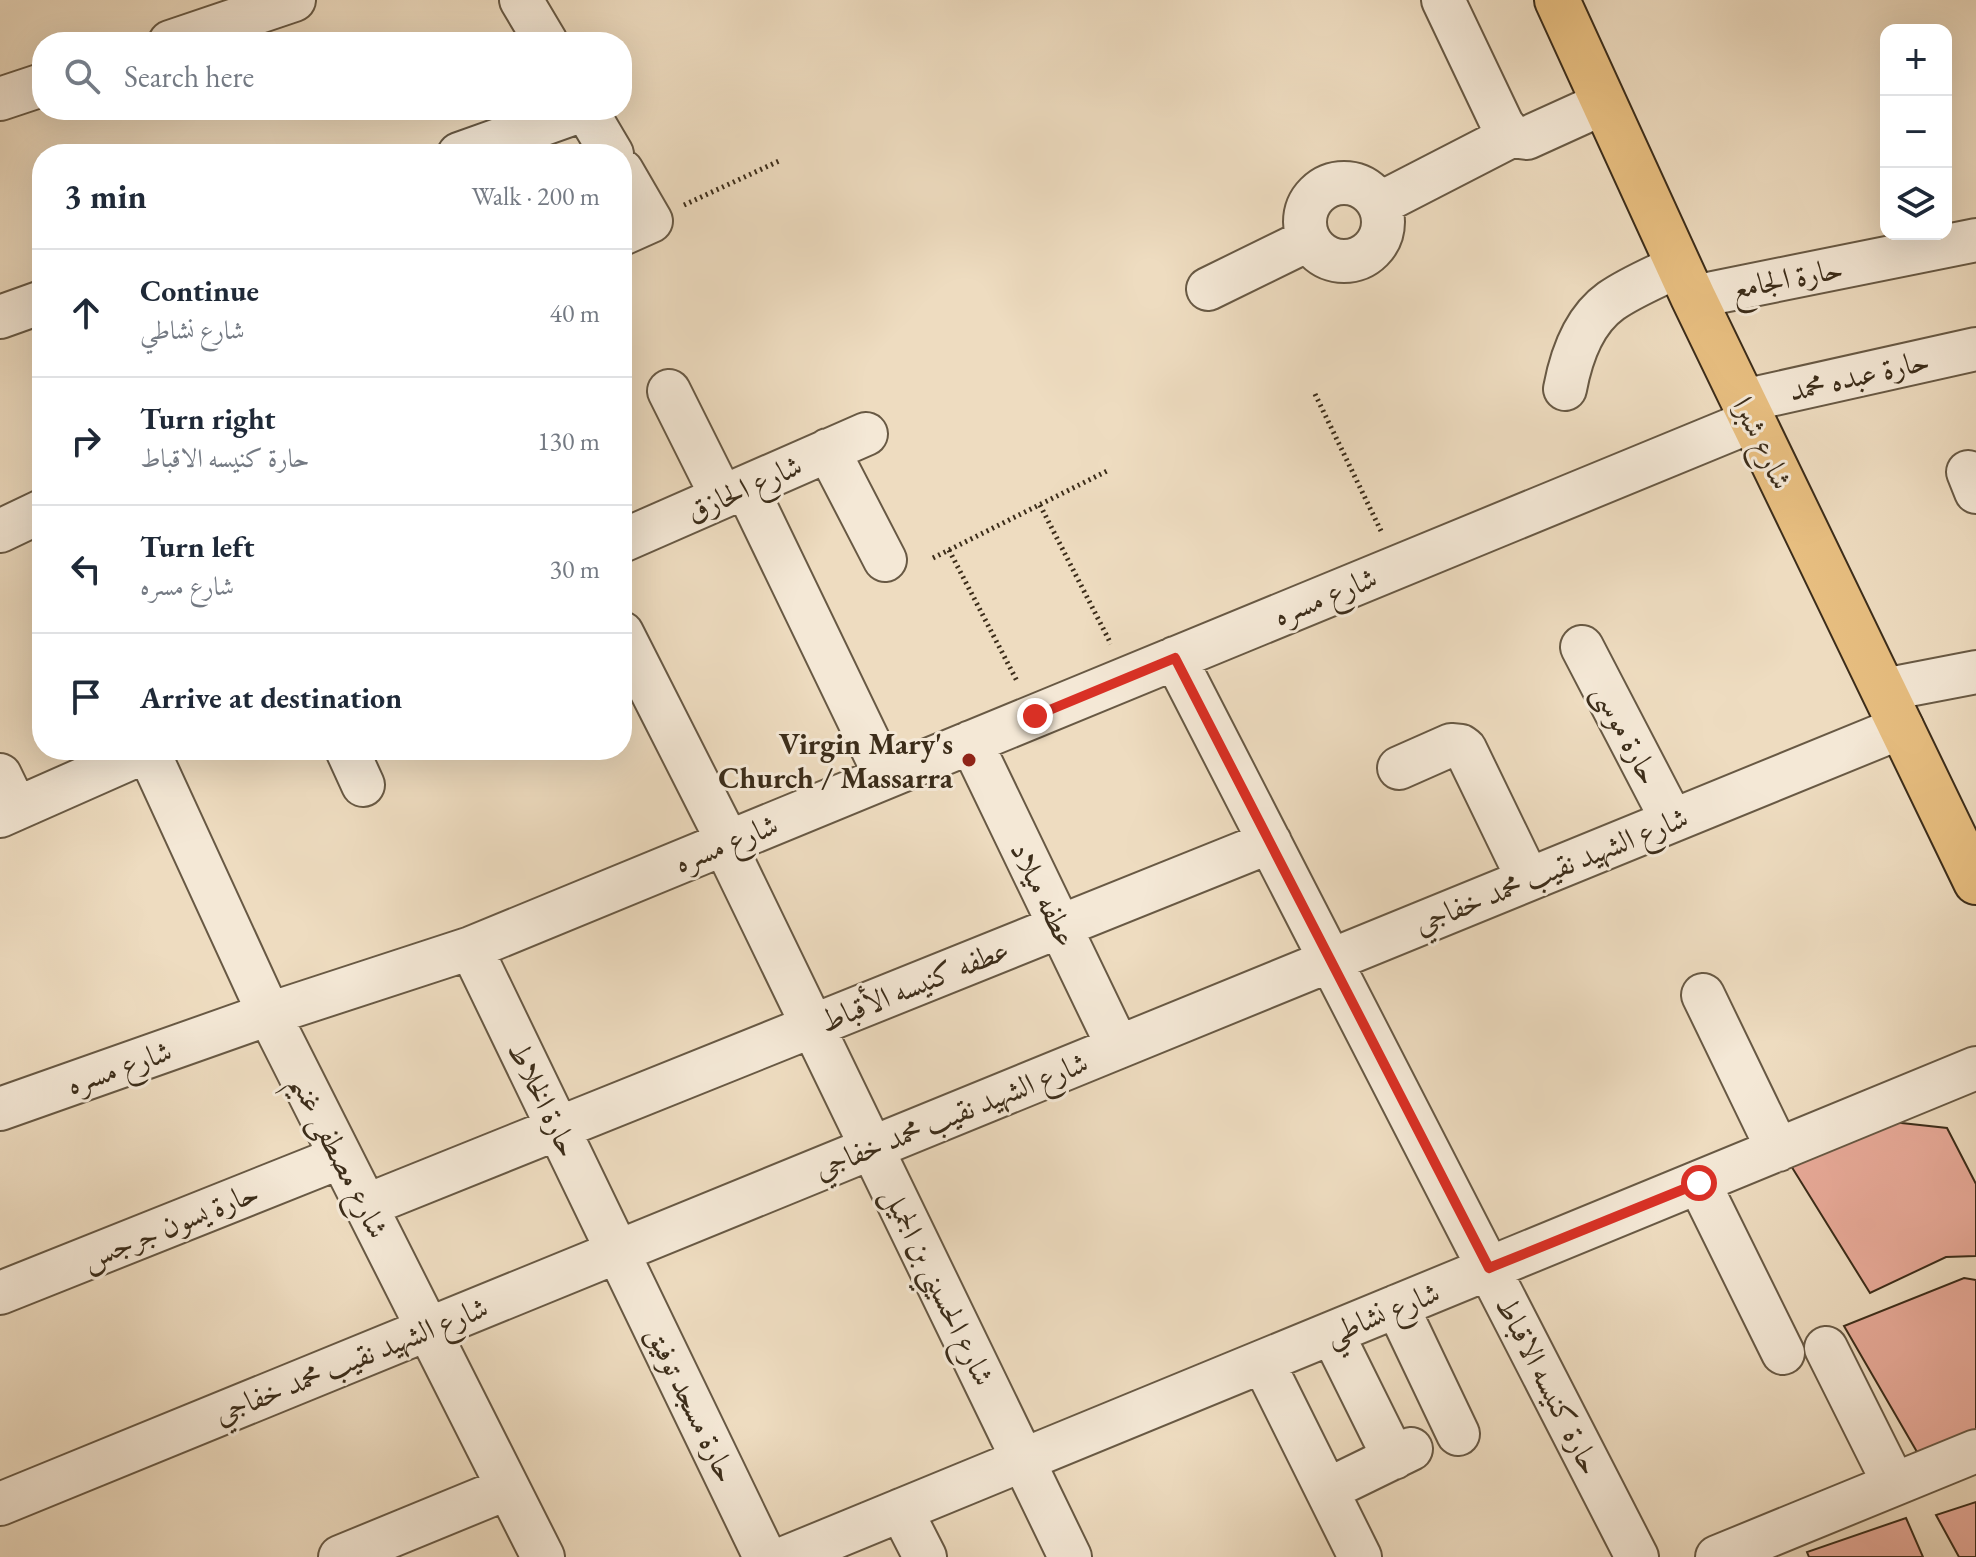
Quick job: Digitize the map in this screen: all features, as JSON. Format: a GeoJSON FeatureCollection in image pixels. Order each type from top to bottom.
{"type":"FeatureCollection","features":[{"type":"Feature","properties":{"kind":"main road","name":"شارع شبرا"},"geometry":{"type":"LineString","coordinates":[[1557,0],[1685,281],[1976,882]]}},
{"type":"Feature","properties":{"kind":"street"},"geometry":{"type":"LineString","coordinates":[[200,32],[294,0]]}},
{"type":"Feature","properties":{"kind":"street"},"geometry":{"type":"LineString","coordinates":[[521,0],[540,32]]}},
{"type":"Feature","properties":{"kind":"street"},"geometry":{"type":"LineString","coordinates":[[1443,0],[1502,124],[1511,136]]}},
{"type":"Feature","properties":{"kind":"street"},"geometry":{"type":"LineString","coordinates":[[0,99],[32,88]]}},
{"type":"Feature","properties":{"kind":"street"},"geometry":{"type":"LineString","coordinates":[[1379,204],[1511,136],[1527,138],[1604,103]]}},
{"type":"Feature","properties":{"kind":"street"},"geometry":{"type":"LineString","coordinates":[[488,144],[556,120]]}},
{"type":"Feature","properties":{"kind":"street"},"geometry":{"type":"LineString","coordinates":[[591,120],[606,144]]}},
{"type":"Feature","properties":{"kind":"street"},"geometry":{"type":"LineString","coordinates":[[1350,183],[1372,194],[1379,204],[1383,228],[1371,250],[1361,257],[1337,261],[1325,257],[1308,240],[1305,216],[1308,204],[1326,187],[1350,183]]}},
{"type":"Feature","properties":{"kind":"street"},"geometry":{"type":"LineString","coordinates":[[1208,289],[1308,240]]}},
{"type":"Feature","properties":{"kind":"street","name":"حارة الجامع"},"geometry":{"type":"LineString","coordinates":[[1565,389],[1569,364],[1579,341],[1592,320],[1610,302],[1685,281],[1976,240]]}},
{"type":"Feature","properties":{"kind":"street"},"geometry":{"type":"LineString","coordinates":[[0,317],[32,306]]}},
{"type":"Feature","properties":{"kind":"street","name":"حارة عبده محمد"},"geometry":{"type":"LineString","coordinates":[[1748,411],[1976,349]]}},
{"type":"Feature","properties":{"kind":"street"},"geometry":{"type":"LineString","coordinates":[[669,391],[734,492],[886,777]]}},
{"type":"Feature","properties":{"kind":"street","name":"شارع مسره"},"geometry":{"type":"LineString","coordinates":[[0,1109],[269,1014],[471,948],[1398,566],[1748,411]]}},
{"type":"Feature","properties":{"kind":"street","name":"شارع الحازق"},"geometry":{"type":"LineString","coordinates":[[632,537],[847,442],[885,560]]}},
{"type":"Feature","properties":{"kind":"street"},"geometry":{"type":"LineString","coordinates":[[0,531],[32,516]]}},
{"type":"Feature","properties":{"kind":"street","name":"حارة موسى"},"geometry":{"type":"LineString","coordinates":[[1582,647],[1672,820]]}},
{"type":"Feature","properties":{"kind":"street","name":"شارع الحسيني بن الجميل"},"geometry":{"type":"LineString","coordinates":[[632,653],[1070,1557]]}},
{"type":"Feature","properties":{"kind":"street"},"geometry":{"type":"LineString","coordinates":[[975,740],[991,748],[1008,750],[1145,690],[1158,677],[1154,666]]}},
{"type":"Feature","properties":{"kind":"street","name":"حارة كنيسه الاقباط"},"geometry":{"type":"LineString","coordinates":[[1154,666],[1270,842],[1637,1557]]}},
{"type":"Feature","properties":{"kind":"street","name":"شارع الشهيد نقيب محمد خفاجي"},"geometry":{"type":"LineString","coordinates":[[0,1504],[1672,820],[1892,709],[1976,672]]}},
{"type":"Feature","properties":{"kind":"street","name":"عطفه ميلاد"},"geometry":{"type":"LineString","coordinates":[[975,740],[1118,1047]]}},
{"type":"Feature","properties":{"kind":"street"},"geometry":{"type":"LineString","coordinates":[[1399,768],[1451,745],[1465,749],[1528,879]]}},
{"type":"Feature","properties":{"kind":"street"},"geometry":{"type":"LineString","coordinates":[[5,800],[120,760]]}},
{"type":"Feature","properties":{"kind":"street","name":"شارع مصطفى غنيم"},"geometry":{"type":"LineString","coordinates":[[154,760],[269,1014],[543,1557]]}},
{"type":"Feature","properties":{"kind":"street","name":"عطفه كنيسه الأقباط"},"geometry":{"type":"LineString","coordinates":[[365,1206],[1270,842]]}},
{"type":"Feature","properties":{"kind":"street","name":"حارة الخلاط"},"geometry":{"type":"LineString","coordinates":[[471,948],[618,1251]]}},
{"type":"Feature","properties":{"kind":"street"},"geometry":{"type":"LineString","coordinates":[[1703,995],[1778,1150]]}},
{"type":"Feature","properties":{"kind":"street","name":"شارع نشاطي"},"geometry":{"type":"LineString","coordinates":[[787,1557],[1976,1068]]}},
{"type":"Feature","properties":{"kind":"street","name":"حارة يسون جرجس"},"geometry":{"type":"LineString","coordinates":[[0,1293],[341,1157]]}},
{"type":"Feature","properties":{"kind":"street"},"geometry":{"type":"LineString","coordinates":[[1699,1183],[1783,1353]]}},
{"type":"Feature","properties":{"kind":"street","name":"حارة مسجد توفيق"},"geometry":{"type":"LineString","coordinates":[[618,1251],[765,1557]]}},
{"type":"Feature","properties":{"kind":"street"},"geometry":{"type":"LineString","coordinates":[[1397,1306],[1458,1434]]}},
{"type":"Feature","properties":{"kind":"street"},"geometry":{"type":"LineString","coordinates":[[1327,1490],[1403,1453],[1332,1333]]}},
{"type":"Feature","properties":{"kind":"street"},"geometry":{"type":"LineString","coordinates":[[1826,1348],[1894,1484]]}},
{"type":"Feature","properties":{"kind":"street"},"geometry":{"type":"LineString","coordinates":[[1263,1362],[1360,1557]]}},
{"type":"Feature","properties":{"kind":"street"},"geometry":{"type":"LineString","coordinates":[[1717,1557],[1976,1451]]}},
{"type":"Feature","properties":{"kind":"street"},"geometry":{"type":"LineString","coordinates":[[340,1557],[508,1488]]}},
{"type":"Feature","properties":{"kind":"street"},"geometry":{"type":"LineString","coordinates":[[901,1510],[925,1557]]}},
{"type":"Feature","properties":{"kind":"path"},"geometry":{"type":"LineString","coordinates":[[636,227],[779,161]]}},
{"type":"Feature","properties":{"kind":"path"},"geometry":{"type":"LineString","coordinates":[[1315,394],[1398,566]]}},
{"type":"Feature","properties":{"kind":"path"},"geometry":{"type":"LineString","coordinates":[[933,558],[1109,470]]}},
{"type":"Feature","properties":{"kind":"path"},"geometry":{"type":"LineString","coordinates":[[1040,505],[1154,666]]}},
{"type":"Feature","properties":{"kind":"path"},"geometry":{"type":"LineString","coordinates":[[949,549],[1035,716]]}},
{"type":"Feature","properties":{"kind":"building"},"geometry":{"type":"Polygon","coordinates":[[[1874,1120],[1947,1128],[1976,1184],[1976,1256],[1946,1257],[1870,1293],[1788,1161],[1874,1120]]]}},
{"type":"Feature","properties":{"kind":"building"},"geometry":{"type":"Polygon","coordinates":[[[1964,1278],[1976,1280],[1976,1442],[1924,1464],[1844,1326],[1964,1278]]]}},
{"type":"Feature","properties":{"kind":"building"},"geometry":{"type":"Polygon","coordinates":[[[1976,1502],[1976,1557],[1959,1557],[1936,1515],[1976,1502]]]}},
{"type":"Feature","properties":{"kind":"building"},"geometry":{"type":"Polygon","coordinates":[[[1906,1518],[1923,1557],[1809,1557],[1807,1552],[1906,1518]]]}},
{"type":"Feature","properties":{"kind":"place","name":"Virgin Mary's Church / Massarra"},"geometry":{"type":"Point","coordinates":[969,760]}},
{"type":"Feature","properties":{"kind":"route"},"geometry":{"type":"LineString","coordinates":[[1035,716],[1175,658],[1489,1268],[1699,1183]]}}]}
